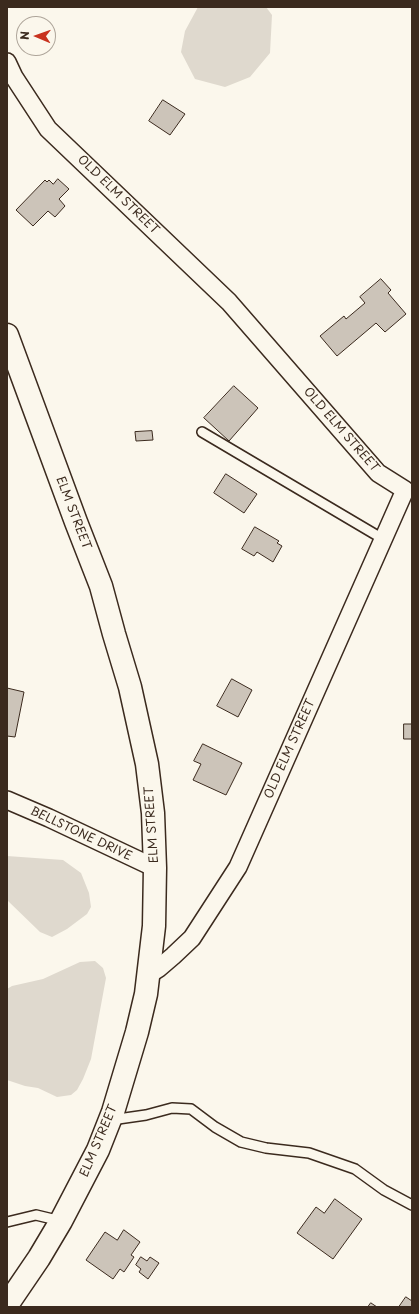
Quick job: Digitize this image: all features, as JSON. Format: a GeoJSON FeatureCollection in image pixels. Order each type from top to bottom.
{"type":"FeatureCollection","features":[{"type":"Feature","properties":{"kind":"main road","name":"ELM STREET"},"geometry":{"type":"LineString","coordinates":[[7,335],[101,586],[130,687],[147,764],[153,813],[155,868],[154,926],[146,994],[137,1032],[110,1120],[98,1150],[61,1221],[39,1258],[7,1306]]}},
{"type":"Feature","properties":{"kind":"street","name":"OLD ELM STREET"},"geometry":{"type":"LineString","coordinates":[[7,62],[14,77],[48,129],[229,302],[378,473],[405,490],[238,867],[192,938],[159,968],[148,974]]}},
{"type":"Feature","properties":{"kind":"street","name":"BELLSTONE DRIVE"},"geometry":{"type":"LineString","coordinates":[[7,800],[155,868]]}},
{"type":"Feature","properties":{"kind":"lane"},"geometry":{"type":"LineString","coordinates":[[202,432],[383,539]]}},
{"type":"Feature","properties":{"kind":"lane"},"geometry":{"type":"LineString","coordinates":[[110,1120],[146,1115],[172,1108],[191,1109],[215,1127],[241,1142],[266,1148],[309,1153],[354,1169],[384,1190],[412,1205]]}},
{"type":"Feature","properties":{"kind":"lane"},"geometry":{"type":"LineString","coordinates":[[7,1222],[36,1215],[61,1221]]}},
{"type":"Feature","properties":{"kind":"shaded area"},"geometry":{"type":"Polygon","coordinates":[[[198,7],[266,7],[272,15],[270,53],[250,77],[225,87],[195,79],[181,52],[185,31],[198,7]]]}},
{"type":"Feature","properties":{"kind":"shaded area"},"geometry":{"type":"Polygon","coordinates":[[[7,856],[63,860],[81,873],[89,893],[91,907],[87,914],[67,929],[52,937],[40,932],[7,900],[7,856]]]}},
{"type":"Feature","properties":{"kind":"shaded area"},"geometry":{"type":"Polygon","coordinates":[[[95,961],[103,968],[106,978],[91,1059],[77,1090],[71,1095],[57,1097],[38,1088],[25,1086],[7,1080],[7,989],[12,986],[43,979],[80,962],[95,961]]]}},
{"type":"Feature","properties":{"kind":"building"},"geometry":{"type":"Polygon","coordinates":[[[163,100],[185,114],[170,135],[149,121],[163,100]]]}},
{"type":"Feature","properties":{"kind":"building"},"geometry":{"type":"Polygon","coordinates":[[[58,179],[69,189],[59,199],[65,206],[55,217],[48,211],[33,226],[16,210],[45,180],[47,182],[49,180],[53,184],[58,179]]]}},
{"type":"Feature","properties":{"kind":"building"},"geometry":{"type":"Polygon","coordinates":[[[381,279],[391,290],[388,293],[406,314],[385,332],[376,323],[337,356],[320,336],[344,316],[346,319],[365,303],[360,297],[381,279]]]}},
{"type":"Feature","properties":{"kind":"building"},"geometry":{"type":"Polygon","coordinates":[[[234,386],[258,408],[229,441],[204,418],[234,386]]]}},
{"type":"Feature","properties":{"kind":"building"},"geometry":{"type":"Polygon","coordinates":[[[152,431],[153,440],[136,441],[135,432],[152,431]]]}},
{"type":"Feature","properties":{"kind":"building"},"geometry":{"type":"Polygon","coordinates":[[[226,474],[257,494],[244,513],[214,493],[226,474]]]}},
{"type":"Feature","properties":{"kind":"building"},"geometry":{"type":"Polygon","coordinates":[[[255,527],[279,541],[277,543],[282,546],[273,562],[257,552],[254,556],[242,549],[255,527]]]}},
{"type":"Feature","properties":{"kind":"building"},"geometry":{"type":"Polygon","coordinates":[[[232,679],[252,690],[238,717],[217,706],[232,679]]]}},
{"type":"Feature","properties":{"kind":"building"},"geometry":{"type":"Polygon","coordinates":[[[7,688],[24,692],[15,737],[7,736],[7,688]]]}},
{"type":"Feature","properties":{"kind":"building"},"geometry":{"type":"Polygon","coordinates":[[[404,724],[412,724],[412,739],[404,739],[404,724]]]}},
{"type":"Feature","properties":{"kind":"building"},"geometry":{"type":"Polygon","coordinates":[[[203,744],[242,763],[226,795],[193,780],[201,764],[194,761],[203,744]]]}},
{"type":"Feature","properties":{"kind":"building"},"geometry":{"type":"Polygon","coordinates":[[[335,1199],[362,1219],[333,1259],[297,1233],[316,1207],[324,1213],[335,1199]]]}},
{"type":"Feature","properties":{"kind":"building"},"geometry":{"type":"Polygon","coordinates":[[[124,1230],[140,1242],[131,1255],[134,1257],[124,1272],[120,1269],[113,1279],[86,1260],[105,1232],[117,1240],[124,1230]]]}},
{"type":"Feature","properties":{"kind":"building"},"geometry":{"type":"Polygon","coordinates":[[[141,1257],[147,1261],[150,1257],[159,1263],[148,1279],[139,1272],[141,1269],[136,1265],[141,1257]]]}},
{"type":"Feature","properties":{"kind":"building"},"geometry":{"type":"Polygon","coordinates":[[[406,1297],[412,1301],[412,1307],[399,1307],[406,1297]]]}},
{"type":"Feature","properties":{"kind":"building"},"geometry":{"type":"Polygon","coordinates":[[[371,1303],[377,1307],[368,1307],[371,1303]]]}}]}
